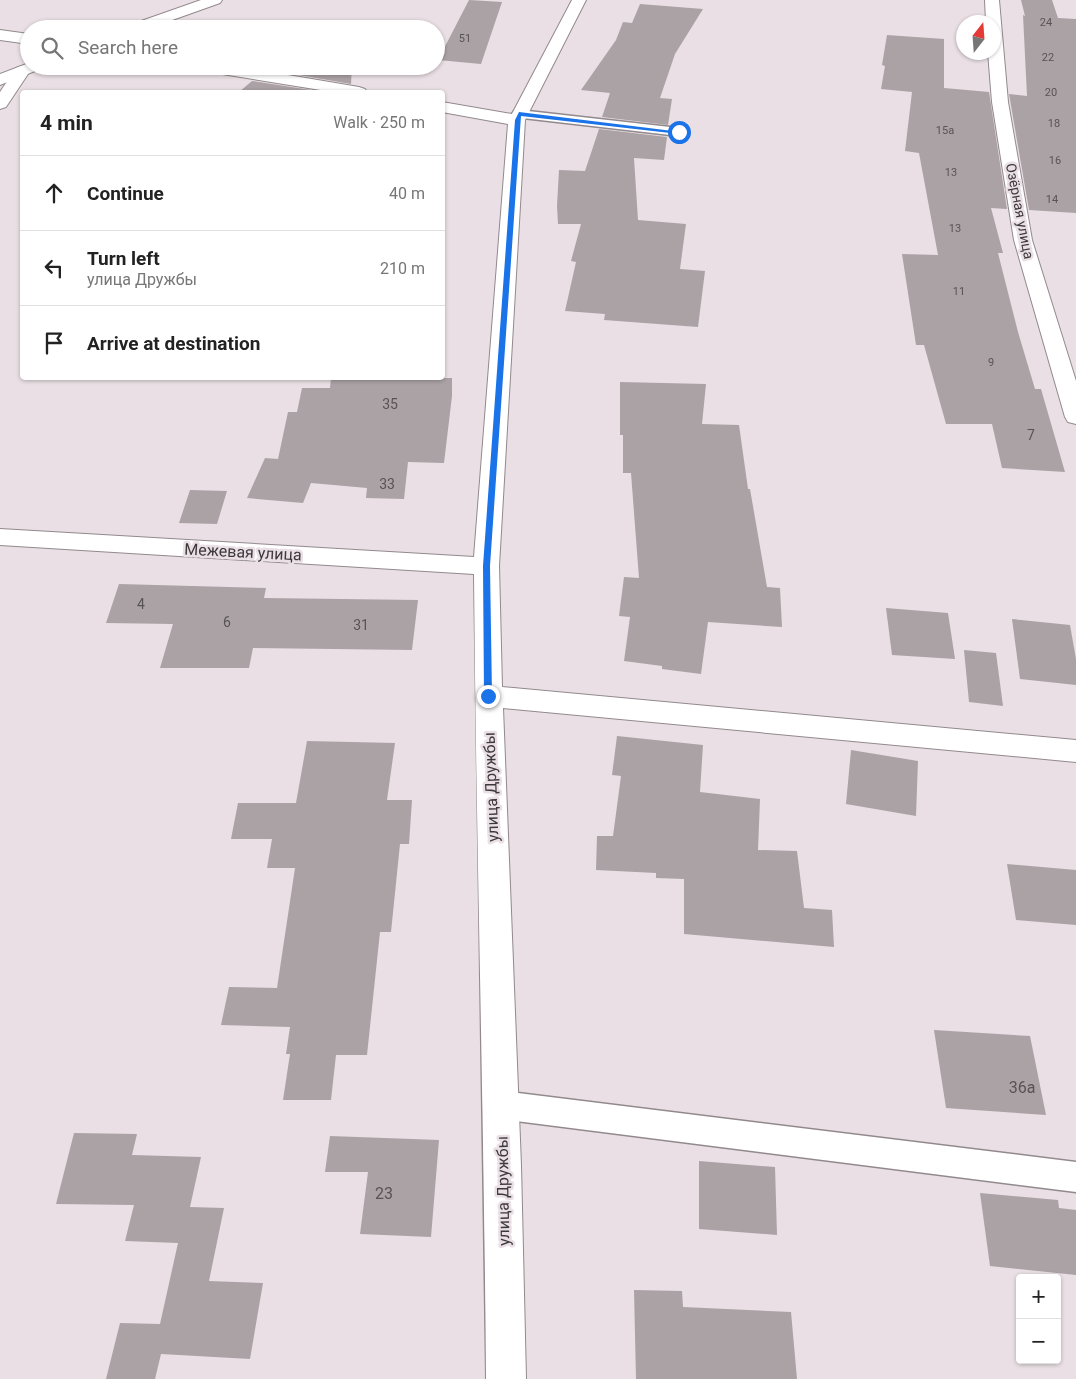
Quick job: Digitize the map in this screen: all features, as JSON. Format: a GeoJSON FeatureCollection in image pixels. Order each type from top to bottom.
{"type":"FeatureCollection","features":[{"type":"Feature","properties":{"kind":"street"},"geometry":{"type":"LineString","coordinates":[[158,20],[215,0]]}},
{"type":"Feature","properties":{"kind":"street","name":"улица Дружбы"},"geometry":{"type":"LineString","coordinates":[[506,1379],[501,1105],[488,696],[486,566],[518,117],[578,0]]}},
{"type":"Feature","properties":{"kind":"street","name":"Озёрная улица"},"geometry":{"type":"LineString","coordinates":[[992,0],[1000,102],[1023,240],[1076,417]]}},
{"type":"Feature","properties":{"kind":"street"},"geometry":{"type":"LineString","coordinates":[[0,35],[20,38]]}},
{"type":"Feature","properties":{"kind":"street"},"geometry":{"type":"LineString","coordinates":[[0,80],[20,72]]}},
{"type":"Feature","properties":{"kind":"street"},"geometry":{"type":"LineString","coordinates":[[0,104],[23,75]]}},
{"type":"Feature","properties":{"kind":"street"},"geometry":{"type":"LineString","coordinates":[[258,75],[347,90]]}},
{"type":"Feature","properties":{"kind":"street"},"geometry":{"type":"LineString","coordinates":[[445,106],[518,117]]}},
{"type":"Feature","properties":{"kind":"street","name":"Межевая улица"},"geometry":{"type":"LineString","coordinates":[[0,537],[486,566]]}},
{"type":"Feature","properties":{"kind":"street"},"geometry":{"type":"LineString","coordinates":[[488,696],[1076,751]]}},
{"type":"Feature","properties":{"kind":"lane"},"geometry":{"type":"LineString","coordinates":[[518,117],[679,132]]}},
{"type":"Feature","properties":{"kind":"lane"},"geometry":{"type":"LineString","coordinates":[[501,1105],[1076,1177]]}},
{"type":"Feature","properties":{"kind":"building"},"geometry":{"type":"Polygon","coordinates":[[[469,0],[502,2],[481,64],[445,61],[445,46],[469,0]]]}},
{"type":"Feature","properties":{"kind":"building"},"geometry":{"type":"Polygon","coordinates":[[[1021,0],[1052,0],[1058,18],[1076,19],[1076,213],[1029,210],[1009,94],[1027,96],[1023,15],[1025,16],[1021,0]]]}},
{"type":"Feature","properties":{"kind":"building"},"geometry":{"type":"Polygon","coordinates":[[[640,4],[703,9],[675,54],[660,98],[672,99],[668,125],[602,117],[610,93],[581,90],[616,40],[623,22],[632,23],[640,4]]]}},
{"type":"Feature","properties":{"kind":"building"},"geometry":{"type":"Polygon","coordinates":[[[887,35],[944,39],[944,88],[989,92],[1007,209],[991,208],[1003,253],[998,253],[1035,389],[1041,389],[1065,472],[1002,468],[992,424],[946,424],[924,345],[916,345],[902,254],[938,255],[919,153],[905,151],[912,92],[881,89],[885,66],[882,65],[887,35]]]}},
{"type":"Feature","properties":{"kind":"building"},"geometry":{"type":"Polygon","coordinates":[[[299,75],[352,75],[351,84],[299,75]]]}},
{"type":"Feature","properties":{"kind":"building"},"geometry":{"type":"Polygon","coordinates":[[[252,81],[311,90],[241,90],[252,81]]]}},
{"type":"Feature","properties":{"kind":"building"},"geometry":{"type":"Polygon","coordinates":[[[599,129],[667,137],[664,160],[634,158],[638,220],[686,224],[680,269],[705,271],[698,327],[604,320],[605,314],[565,311],[576,262],[571,261],[581,224],[558,224],[559,170],[585,171],[599,129]]]}},
{"type":"Feature","properties":{"kind":"building"},"geometry":{"type":"Polygon","coordinates":[[[445,378],[452,378],[452,396],[444,463],[408,462],[404,499],[366,498],[367,488],[311,483],[303,503],[247,498],[265,458],[278,459],[288,412],[297,412],[302,388],[330,388],[331,380],[445,380],[445,378]]]}},
{"type":"Feature","properties":{"kind":"building"},"geometry":{"type":"Polygon","coordinates":[[[620,382],[706,384],[702,424],[739,425],[748,489],[750,489],[767,587],[780,588],[782,627],[708,622],[701,674],[662,669],[662,666],[624,661],[630,617],[619,616],[624,577],[639,578],[631,473],[623,473],[623,435],[620,435],[620,382]]]}},
{"type":"Feature","properties":{"kind":"building"},"geometry":{"type":"Polygon","coordinates":[[[190,490],[227,491],[217,524],[179,523],[190,490]]]}},
{"type":"Feature","properties":{"kind":"building"},"geometry":{"type":"Polygon","coordinates":[[[119,584],[266,588],[264,598],[418,600],[412,650],[253,648],[249,668],[160,668],[173,624],[106,623],[119,584]]]}},
{"type":"Feature","properties":{"kind":"building"},"geometry":{"type":"Polygon","coordinates":[[[886,608],[948,613],[955,659],[892,655],[886,608]]]}},
{"type":"Feature","properties":{"kind":"building"},"geometry":{"type":"Polygon","coordinates":[[[1012,619],[1070,625],[1076,659],[1076,685],[1020,679],[1012,619]]]}},
{"type":"Feature","properties":{"kind":"building"},"geometry":{"type":"Polygon","coordinates":[[[964,650],[996,653],[1003,706],[969,702],[964,650]]]}},
{"type":"Feature","properties":{"kind":"building"},"geometry":{"type":"Polygon","coordinates":[[[617,736],[703,745],[700,792],[760,799],[758,850],[797,851],[804,908],[832,910],[834,947],[684,934],[684,879],[656,878],[656,873],[596,870],[597,836],[613,836],[621,776],[612,775],[617,736]]]}},
{"type":"Feature","properties":{"kind":"building"},"geometry":{"type":"Polygon","coordinates":[[[307,741],[395,743],[387,800],[412,800],[409,844],[400,844],[391,932],[380,932],[367,1055],[336,1055],[331,1100],[283,1100],[290,1054],[286,1054],[290,1027],[221,1025],[229,987],[277,988],[295,868],[267,868],[272,839],[231,839],[238,803],[296,803],[307,741]]]}},
{"type":"Feature","properties":{"kind":"building"},"geometry":{"type":"Polygon","coordinates":[[[851,750],[918,761],[916,816],[846,804],[851,750]]]}},
{"type":"Feature","properties":{"kind":"building"},"geometry":{"type":"Polygon","coordinates":[[[1007,864],[1076,870],[1076,925],[1016,920],[1007,864]]]}},
{"type":"Feature","properties":{"kind":"building"},"geometry":{"type":"Polygon","coordinates":[[[934,1030],[1030,1036],[1046,1115],[946,1108],[934,1030]]]}},
{"type":"Feature","properties":{"kind":"building"},"geometry":{"type":"Polygon","coordinates":[[[74,1133],[137,1134],[132,1155],[201,1157],[190,1207],[224,1208],[209,1281],[263,1283],[250,1359],[161,1354],[155,1379],[106,1379],[120,1323],[160,1324],[178,1243],[125,1241],[134,1205],[56,1204],[74,1133]]]}},
{"type":"Feature","properties":{"kind":"building"},"geometry":{"type":"Polygon","coordinates":[[[330,1136],[439,1140],[431,1237],[360,1234],[368,1172],[325,1172],[330,1136]]]}},
{"type":"Feature","properties":{"kind":"building"},"geometry":{"type":"Polygon","coordinates":[[[699,1161],[775,1167],[777,1235],[699,1229],[699,1161]]]}},
{"type":"Feature","properties":{"kind":"building"},"geometry":{"type":"Polygon","coordinates":[[[980,1193],[1058,1200],[1059,1208],[1076,1210],[1076,1275],[990,1266],[980,1193]]]}},
{"type":"Feature","properties":{"kind":"building"},"geometry":{"type":"Polygon","coordinates":[[[634,1290],[682,1291],[683,1307],[791,1312],[797,1379],[636,1379],[634,1290]]]}},
{"type":"Feature","properties":{"kind":"route"},"geometry":{"type":"LineString","coordinates":[[488,696],[486,566],[517,120],[519,114],[679,132]]}}]}
